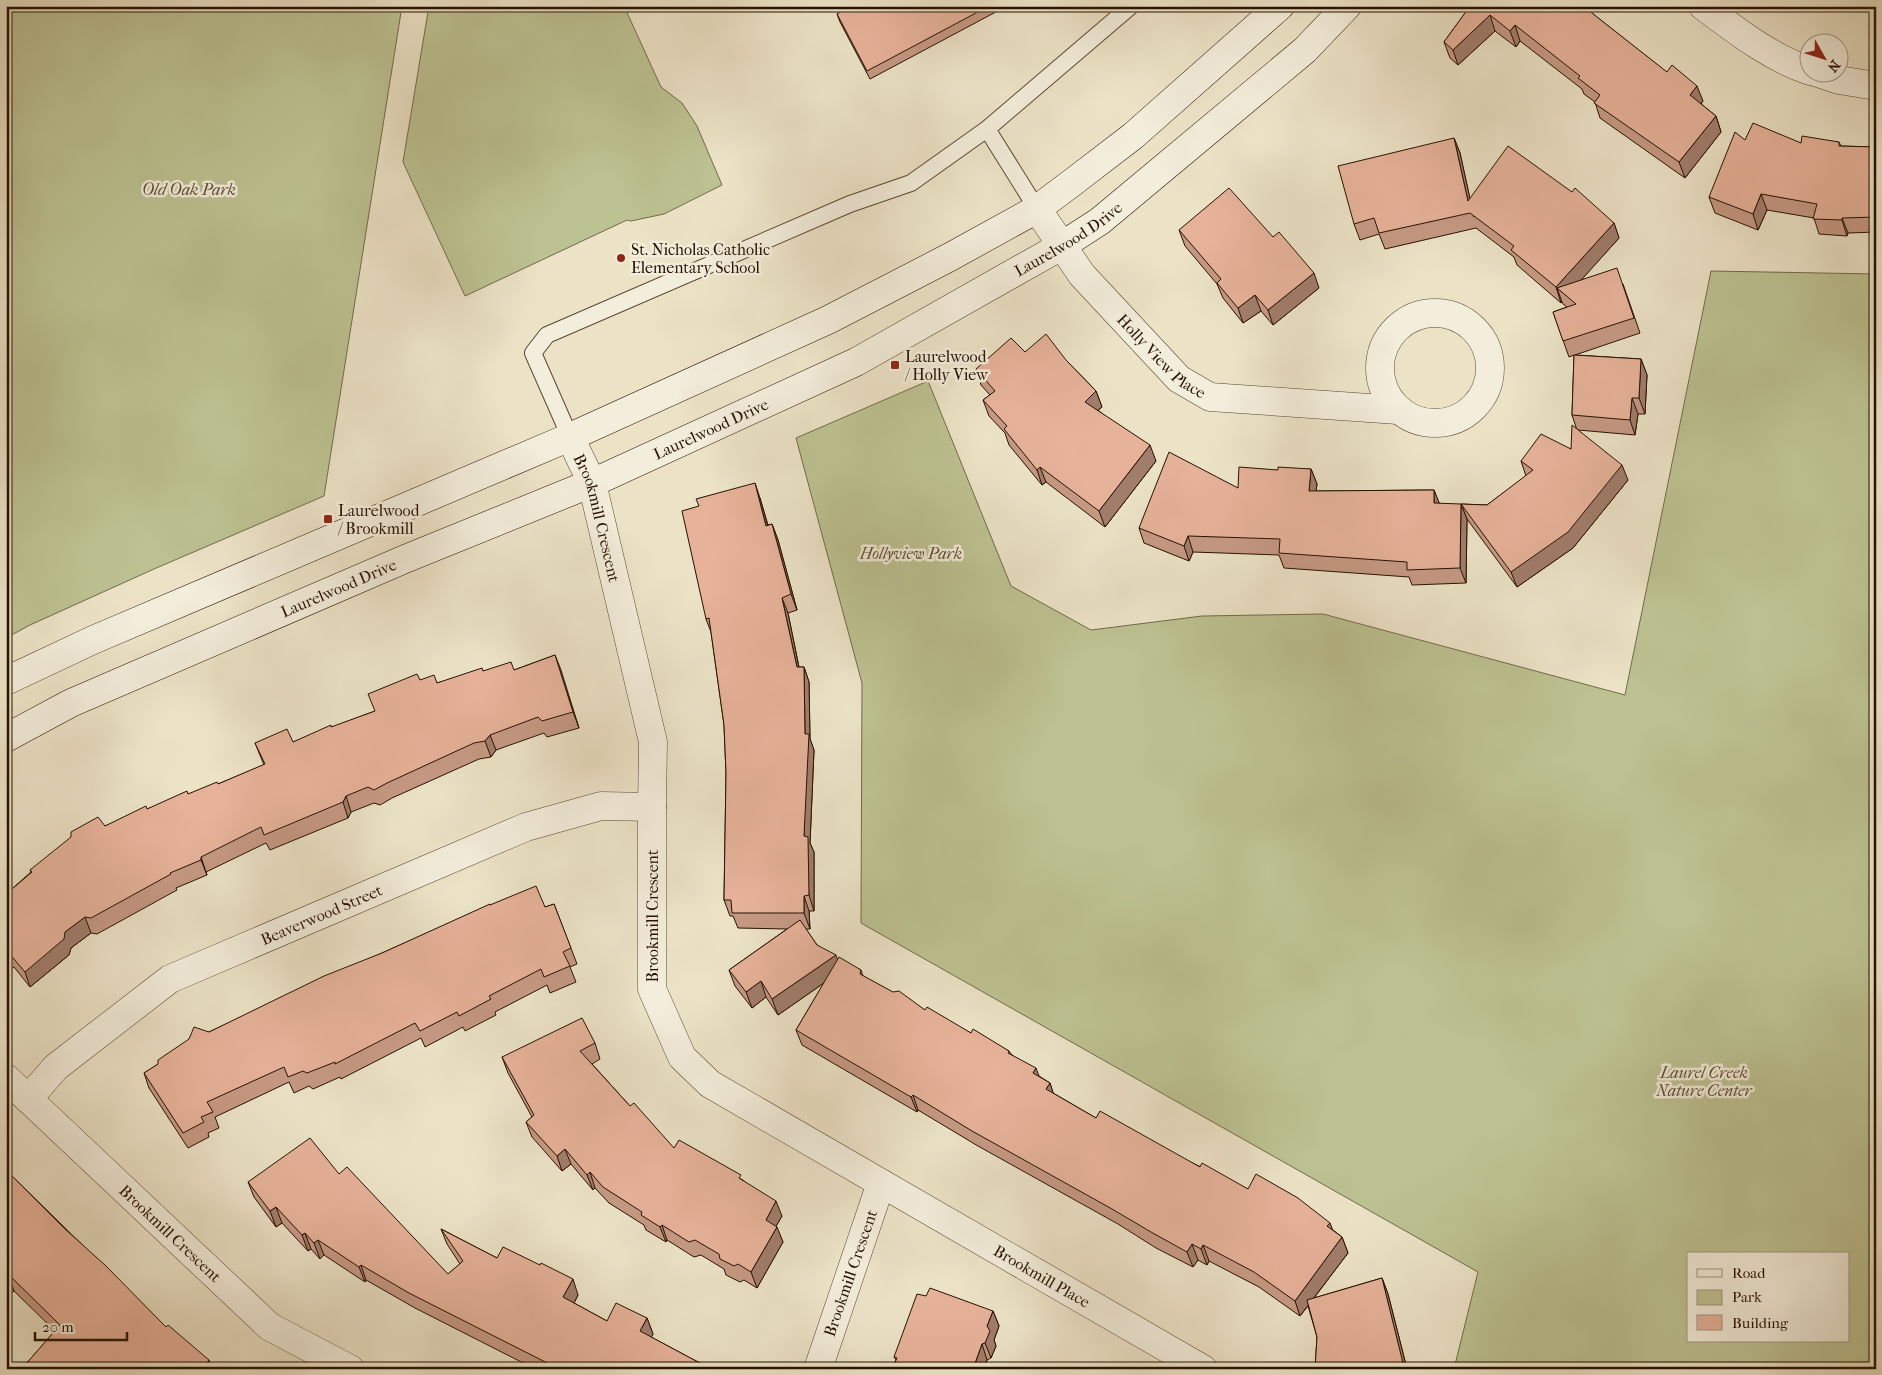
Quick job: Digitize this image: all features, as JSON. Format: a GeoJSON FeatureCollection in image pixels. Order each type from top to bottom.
{"type":"FeatureCollection","features":[{"type":"Feature","properties":{"kind":"street"},"geometry":{"type":"LineString","coordinates":[[6,682],[102,636],[570,437],[828,320],[950,257],[1037,209],[1133,136],[1280,6]]}},
{"type":"Feature","properties":{"kind":"street","name":"Laurelwood Drive"},"geometry":{"type":"LineString","coordinates":[[6,738],[71,703],[405,559],[592,483],[856,362],[1063,246],[1100,221],[1297,57],[1347,6]]}},
{"type":"Feature","properties":{"kind":"street"},"geometry":{"type":"LineString","coordinates":[[1703,6],[1734,29],[1772,53],[1800,66]]}},
{"type":"Feature","properties":{"kind":"street"},"geometry":{"type":"LineString","coordinates":[[1850,82],[1876,86]]}},
{"type":"Feature","properties":{"kind":"street","name":"Holly View Place"},"geometry":{"type":"LineString","coordinates":[[1037,209],[1082,275],[1179,379],[1210,397],[1398,410],[1412,418],[1430,424],[1451,422],[1468,413],[1478,404],[1490,381],[1489,354],[1481,336],[1469,324],[1452,314],[1424,313],[1406,321],[1391,334],[1386,342],[1379,366],[1382,386],[1386,395],[1398,410]]}},
{"type":"Feature","properties":{"kind":"street","name":"Brookmill Crescent"},"geometry":{"type":"LineString","coordinates":[[570,437],[592,483],[653,742],[652,989],[682,1057],[710,1084],[881,1183],[818,1369]]}},
{"type":"Feature","properties":{"kind":"street","name":"Beaverwood Street"},"geometry":{"type":"LineString","coordinates":[[28,1100],[56,1067],[170,979],[526,827],[601,806],[652,807]]}},
{"type":"Feature","properties":{"kind":"street","name":"Brookmill Crescent"},"geometry":{"type":"LineString","coordinates":[[6,1078],[270,1327],[350,1369]]}},
{"type":"Feature","properties":{"kind":"street","name":"Brookmill Place"},"geometry":{"type":"LineString","coordinates":[[881,1183],[1204,1369]]}},
{"type":"Feature","properties":{"kind":"lane"},"geometry":{"type":"LineString","coordinates":[[570,437],[533,353],[547,335],[850,204],[911,183],[988,129],[1131,6]]}},
{"type":"Feature","properties":{"kind":"lane"},"geometry":{"type":"LineString","coordinates":[[988,129],[1037,209]]}},
{"type":"Feature","properties":{"kind":"green space","name":"Old Oak Park"},"geometry":{"type":"Polygon","coordinates":[[[6,6],[402,6],[324,496],[154,569],[30,625],[6,638],[6,6]]]}},
{"type":"Feature","properties":{"kind":"green space"},"geometry":{"type":"Polygon","coordinates":[[[429,6],[624,6],[661,87],[682,103],[697,126],[722,185],[664,214],[631,221],[627,220],[465,296],[403,162],[429,6]]]}},
{"type":"Feature","properties":{"kind":"green space"},"geometry":{"type":"Polygon","coordinates":[[[1711,271],[1876,274],[1876,1369],[1454,1369],[1478,1272],[861,923],[862,683],[796,438],[928,381],[1011,586],[1091,630],[1202,616],[1323,614],[1625,695],[1711,271]]]}},
{"type":"Feature","properties":{"kind":"building"},"geometry":{"type":"Polygon","coordinates":[[[851,6],[989,6],[867,71],[837,14],[851,6]]]}},
{"type":"Feature","properties":{"kind":"building"},"geometry":{"type":"Polygon","coordinates":[[[1470,6],[1583,6],[1667,72],[1672,65],[1697,86],[1690,95],[1716,116],[1679,162],[1594,103],[1600,95],[1578,78],[1580,76],[1515,25],[1510,31],[1490,15],[1453,50],[1444,42],[1470,6]]]}},
{"type":"Feature","properties":{"kind":"building"},"geometry":{"type":"Polygon","coordinates":[[[1753,123],[1801,143],[1802,136],[1839,142],[1839,146],[1876,147],[1876,217],[1842,218],[1842,220],[1813,219],[1817,204],[1761,194],[1753,214],[1709,197],[1735,132],[1745,140],[1753,123]]]}},
{"type":"Feature","properties":{"kind":"building"},"geometry":{"type":"Polygon","coordinates":[[[1454,138],[1468,201],[1508,146],[1572,192],[1575,188],[1614,223],[1556,287],[1511,250],[1514,246],[1470,213],[1379,233],[1374,218],[1354,224],[1338,166],[1454,138]]]}},
{"type":"Feature","properties":{"kind":"building"},"geometry":{"type":"Polygon","coordinates":[[[1229,188],[1273,237],[1279,232],[1314,273],[1268,310],[1255,295],[1238,308],[1217,283],[1221,279],[1179,230],[1229,188]]]}},
{"type":"Feature","properties":{"kind":"building"},"geometry":{"type":"Polygon","coordinates":[[[1617,268],[1634,318],[1563,341],[1553,312],[1576,304],[1557,288],[1617,268]]]}},
{"type":"Feature","properties":{"kind":"building"},"geometry":{"type":"Polygon","coordinates":[[[1046,334],[1066,360],[1096,391],[1085,402],[1150,445],[1099,511],[1040,467],[1037,470],[1004,429],[1007,426],[983,400],[995,391],[976,369],[1011,338],[1025,352],[1046,334]]]}},
{"type":"Feature","properties":{"kind":"building"},"geometry":{"type":"Polygon","coordinates":[[[1574,355],[1641,359],[1639,398],[1632,398],[1630,420],[1572,415],[1574,355]]]}},
{"type":"Feature","properties":{"kind":"building"},"geometry":{"type":"Polygon","coordinates":[[[1572,425],[1622,465],[1568,532],[1511,572],[1461,504],[1487,505],[1533,470],[1521,461],[1541,434],[1571,449],[1572,425]]]}},
{"type":"Feature","properties":{"kind":"building"},"geometry":{"type":"Polygon","coordinates":[[[1169,452],[1238,488],[1239,467],[1278,470],[1278,467],[1311,469],[1309,491],[1434,490],[1434,503],[1461,504],[1460,568],[1407,570],[1407,562],[1279,553],[1280,539],[1188,536],[1184,546],[1139,528],[1169,452]]]}},
{"type":"Feature","properties":{"kind":"building"},"geometry":{"type":"Polygon","coordinates":[[[755,483],[766,526],[772,524],[791,594],[782,598],[797,667],[804,667],[805,734],[809,734],[804,836],[808,837],[809,895],[804,896],[804,913],[732,913],[731,900],[724,900],[726,773],[724,725],[709,618],[706,619],[682,511],[699,506],[696,499],[755,483]]]}},
{"type":"Feature","properties":{"kind":"building"},"geometry":{"type":"Polygon","coordinates":[[[555,655],[573,712],[542,721],[538,717],[490,735],[485,741],[474,743],[374,790],[368,787],[346,796],[343,802],[264,835],[261,827],[201,857],[201,860],[170,873],[91,918],[85,917],[65,932],[64,939],[25,972],[8,952],[6,953],[6,894],[32,872],[30,870],[71,837],[71,832],[98,817],[105,826],[146,806],[147,809],[187,791],[188,794],[217,782],[218,784],[265,764],[255,743],[287,729],[293,742],[331,725],[331,727],[375,711],[368,694],[417,674],[420,680],[434,675],[437,683],[482,668],[483,671],[511,662],[514,670],[555,655]]]}},
{"type":"Feature","properties":{"kind":"building"},"geometry":{"type":"Polygon","coordinates":[[[536,886],[545,907],[554,904],[571,948],[563,952],[570,966],[544,977],[541,969],[489,996],[491,999],[459,1016],[457,1012],[420,1031],[415,1023],[335,1064],[335,1062],[307,1073],[303,1071],[288,1077],[284,1067],[207,1102],[213,1112],[201,1117],[204,1122],[183,1133],[144,1073],[158,1064],[158,1060],[189,1039],[194,1027],[209,1032],[324,976],[536,886]]]}},
{"type":"Feature","properties":{"kind":"building"},"geometry":{"type":"Polygon","coordinates":[[[800,920],[817,945],[836,955],[772,999],[761,981],[746,992],[729,970],[800,920]]]}},
{"type":"Feature","properties":{"kind":"building"},"geometry":{"type":"Polygon","coordinates":[[[839,957],[861,970],[860,974],[893,992],[899,991],[925,1010],[927,1007],[971,1033],[973,1029],[1009,1051],[1008,1053],[1036,1068],[1033,1073],[1050,1083],[1046,1089],[1096,1118],[1100,1111],[1200,1167],[1202,1163],[1248,1189],[1256,1174],[1298,1198],[1330,1223],[1327,1226],[1342,1237],[1295,1301],[1254,1272],[1203,1245],[1201,1249],[1192,1244],[1187,1252],[1151,1232],[796,1030],[839,957]]]}},
{"type":"Feature","properties":{"kind":"building"},"geometry":{"type":"Polygon","coordinates":[[[582,1018],[595,1043],[580,1051],[630,1106],[634,1103],[674,1148],[679,1140],[741,1175],[739,1178],[776,1201],[766,1220],[777,1227],[751,1272],[738,1264],[734,1266],[720,1259],[719,1254],[695,1240],[689,1242],[662,1225],[660,1227],[641,1215],[642,1212],[603,1187],[590,1172],[587,1175],[565,1149],[557,1156],[526,1122],[534,1115],[502,1057],[582,1018]]]}},
{"type":"Feature","properties":{"kind":"building"},"geometry":{"type":"Polygon","coordinates":[[[310,1138],[339,1174],[347,1167],[448,1274],[463,1261],[441,1229],[497,1258],[503,1247],[573,1279],[563,1297],[607,1321],[616,1303],[647,1318],[640,1331],[711,1369],[559,1369],[409,1293],[361,1265],[359,1267],[318,1240],[314,1243],[305,1233],[302,1235],[276,1207],[270,1211],[248,1182],[310,1138]]]}},
{"type":"Feature","properties":{"kind":"building"},"geometry":{"type":"Polygon","coordinates":[[[6,1170],[65,1229],[106,1266],[166,1327],[168,1325],[209,1360],[206,1364],[216,1369],[29,1369],[25,1365],[60,1325],[9,1275],[6,1278],[6,1170]]]}},
{"type":"Feature","properties":{"kind":"building"},"geometry":{"type":"Polygon","coordinates":[[[1382,1278],[1403,1369],[1315,1369],[1317,1337],[1307,1300],[1382,1278]]]}},
{"type":"Feature","properties":{"kind":"building"},"geometry":{"type":"Polygon","coordinates":[[[930,1288],[993,1311],[987,1326],[990,1331],[985,1343],[982,1344],[973,1369],[892,1369],[897,1358],[894,1357],[917,1294],[926,1296],[930,1288]]]}},
{"type":"Feature","properties":{"kind":"place","name":"St. Nicholas Catholic Elementary School"},"geometry":{"type":"Point","coordinates":[621,258]}},
{"type":"Feature","properties":{"kind":"place","name":"Laurelwood / Holly View"},"geometry":{"type":"Point","coordinates":[895,365]}},
{"type":"Feature","properties":{"kind":"place","name":"Laurelwood / Brookmill"},"geometry":{"type":"Point","coordinates":[328,519]}},
{"type":"Feature","properties":{"kind":"park label","name":"Hollyview Park"},"geometry":{"type":"Point","coordinates":[911,553]}},
{"type":"Feature","properties":{"kind":"park label","name":"Laurel Creek Nature Center"},"geometry":{"type":"Point","coordinates":[1704,1081]}}]}
